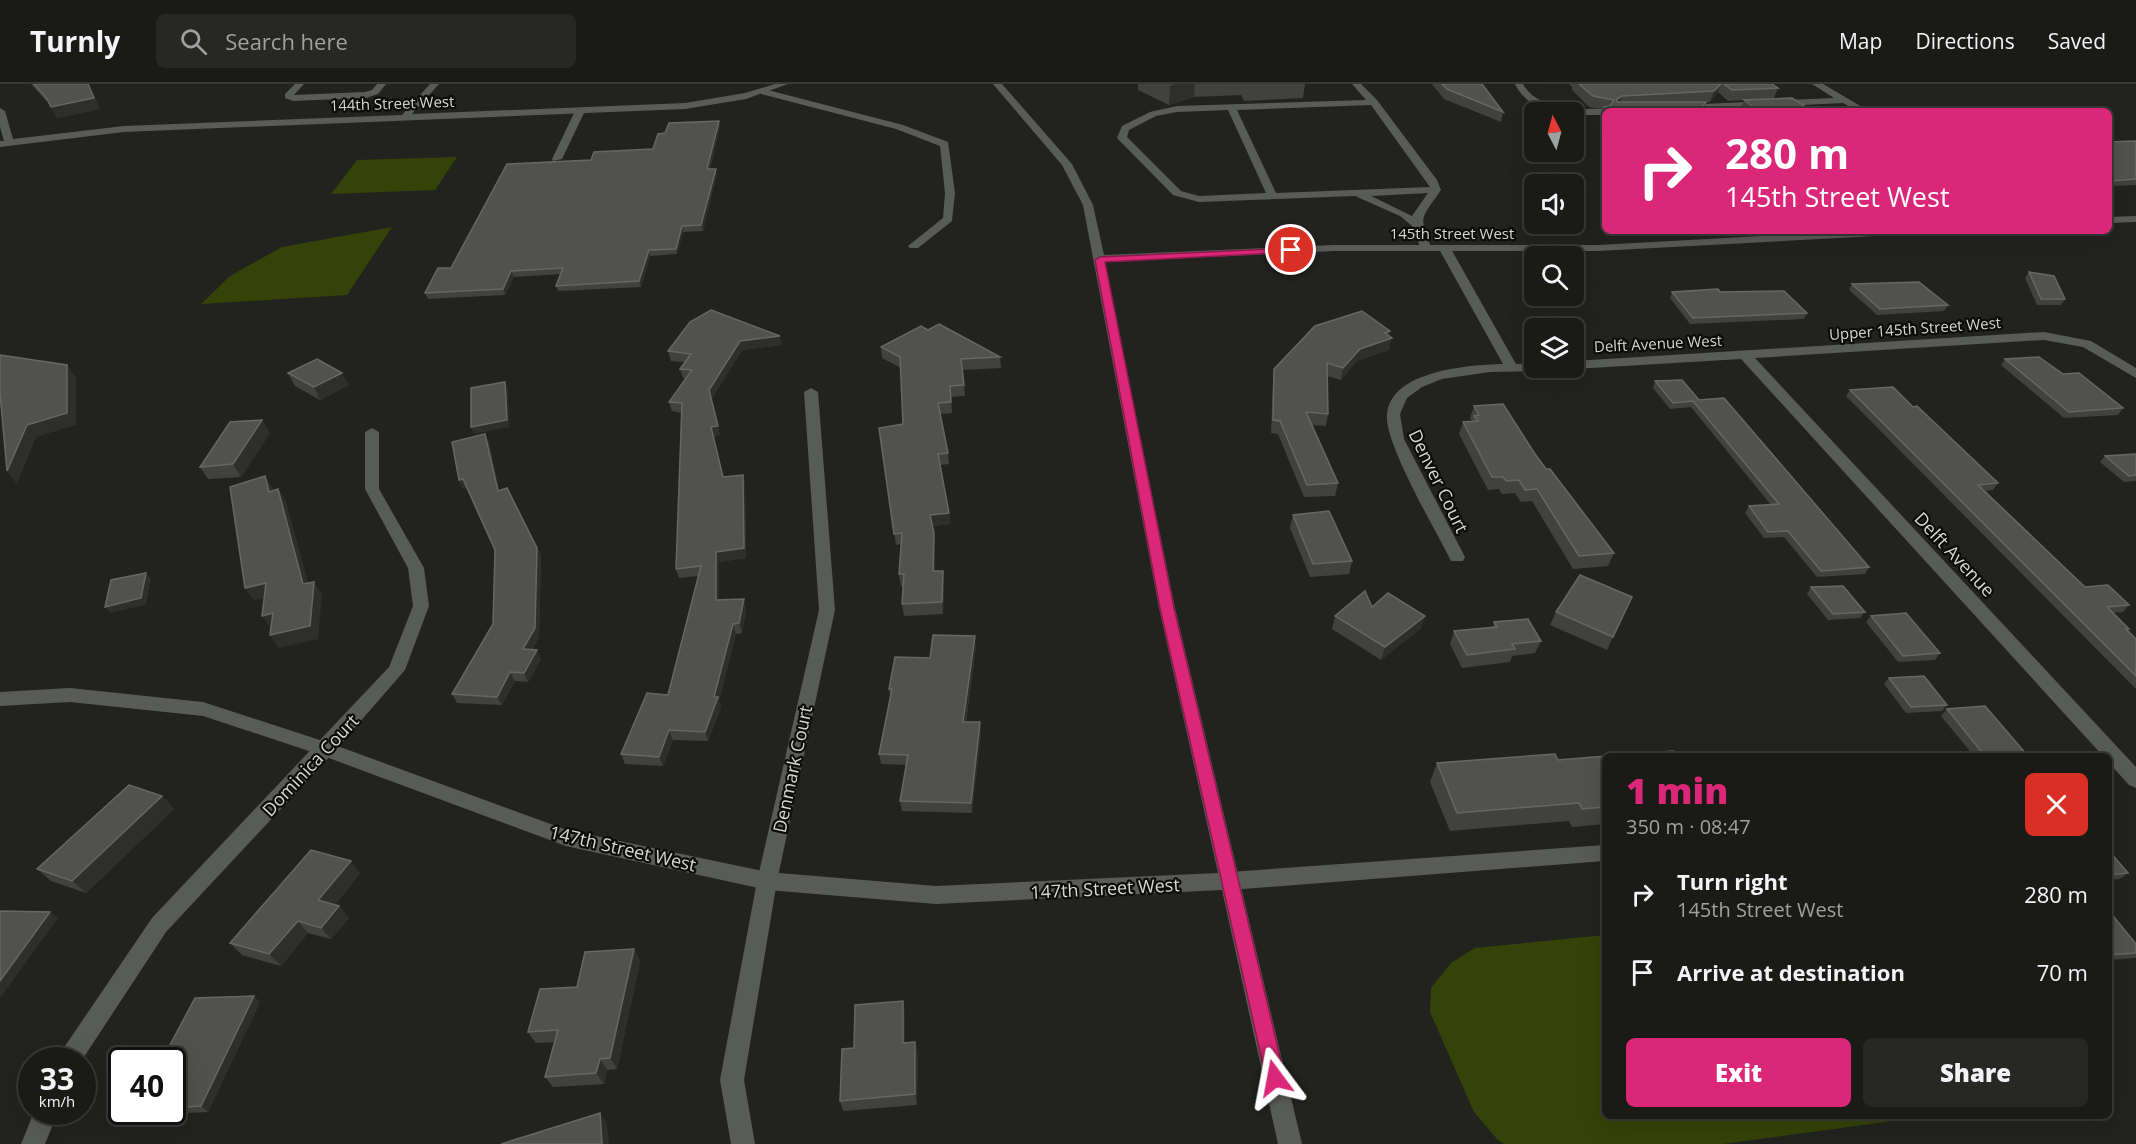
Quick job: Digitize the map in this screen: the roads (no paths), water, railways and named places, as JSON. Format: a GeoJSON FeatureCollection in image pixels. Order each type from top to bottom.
{"type":"FeatureCollection","features":[{"type":"Feature","properties":{"kind":"street"},"geometry":{"type":"LineString","coordinates":[[300,84],[288,96],[293,98],[366,95],[375,92],[382,84]]}},
{"type":"Feature","properties":{"kind":"street"},"geometry":{"type":"LineString","coordinates":[[325,97],[337,84]]}},
{"type":"Feature","properties":{"kind":"street"},"geometry":{"type":"LineString","coordinates":[[404,118],[435,84]]}},
{"type":"Feature","properties":{"kind":"street","name":"144th Street West"},"geometry":{"type":"LineString","coordinates":[[4,143],[124,129],[685,106],[764,92],[784,84]]}},
{"type":"Feature","properties":{"kind":"street"},"geometry":{"type":"LineString","coordinates":[[997,84],[1067,164],[1088,205],[1167,608],[1290,1144]]}},
{"type":"Feature","properties":{"kind":"street"},"geometry":{"type":"LineString","coordinates":[[1356,84],[1374,102],[1432,180],[1436,190]]}},
{"type":"Feature","properties":{"kind":"street"},"geometry":{"type":"LineString","coordinates":[[1519,84],[1526,96],[1551,106],[1578,111],[1602,112]]}},
{"type":"Feature","properties":{"kind":"street"},"geometry":{"type":"LineString","coordinates":[[1816,84],[1859,108]]}},
{"type":"Feature","properties":{"kind":"street"},"geometry":{"type":"LineString","coordinates":[[764,92],[800,103],[874,119],[945,144],[950,193],[948,219],[914,246]]}},
{"type":"Feature","properties":{"kind":"street"},"geometry":{"type":"LineString","coordinates":[[1685,108],[1845,100]]}},
{"type":"Feature","properties":{"kind":"street"},"geometry":{"type":"LineString","coordinates":[[1374,102],[1177,109],[1153,114],[1125,128],[1122,138],[1177,193],[1199,200],[1436,190]]}},
{"type":"Feature","properties":{"kind":"street"},"geometry":{"type":"LineString","coordinates":[[1231,107],[1272,196]]}},
{"type":"Feature","properties":{"kind":"street"},"geometry":{"type":"LineString","coordinates":[[0,111],[4,143]]}},
{"type":"Feature","properties":{"kind":"street"},"geometry":{"type":"LineString","coordinates":[[556,159],[580,111]]}},
{"type":"Feature","properties":{"kind":"street"},"geometry":{"type":"LineString","coordinates":[[1416,224],[1418,215],[1436,190]]}},
{"type":"Feature","properties":{"kind":"street"},"geometry":{"type":"LineString","coordinates":[[1356,193],[1404,214],[1416,224],[1426,249]]}},
{"type":"Feature","properties":{"kind":"street"},"geometry":{"type":"LineString","coordinates":[[1385,205],[1407,208],[1426,204]]}},
{"type":"Feature","properties":{"kind":"street"},"geometry":{"type":"LineString","coordinates":[[2112,220],[2136,219]]}},
{"type":"Feature","properties":{"kind":"street","name":"145th Street West"},"geometry":{"type":"LineString","coordinates":[[1100,260],[1334,248],[1598,248],[1857,234]]}},
{"type":"Feature","properties":{"kind":"street"},"geometry":{"type":"LineString","coordinates":[[1446,249],[1512,368],[1524,367]]}},
{"type":"Feature","properties":{"kind":"street","name":"Upper 145th Street West"},"geometry":{"type":"LineString","coordinates":[[1745,355],[2044,336],[2087,344],[2136,374]]}},
{"type":"Feature","properties":{"kind":"street","name":"Delft Avenue West"},"geometry":{"type":"LineString","coordinates":[[1584,363],[1745,355]]}},
{"type":"Feature","properties":{"kind":"street","name":"Delft Avenue"},"geometry":{"type":"LineString","coordinates":[[1745,355],[2111,753]]}},
{"type":"Feature","properties":{"kind":"street","name":"Denver Court"},"geometry":{"type":"LineString","coordinates":[[1457,557],[1397,439],[1392,426],[1392,414],[1396,402],[1404,393],[1423,381],[1447,373],[1512,368]]}},
{"type":"Feature","properties":{"kind":"street","name":"Denmark Court"},"geometry":{"type":"LineString","coordinates":[[742,1144],[732,1080],[767,881],[827,610],[811,392]]}},
{"type":"Feature","properties":{"kind":"street","name":"Dominica Court"},"geometry":{"type":"LineString","coordinates":[[78,1047],[159,925],[326,749],[396,670],[421,606],[416,568],[372,489],[372,432]]}},
{"type":"Feature","properties":{"kind":"street","name":"147th Street West"},"geometry":{"type":"LineString","coordinates":[[0,699],[70,695],[203,709],[326,749],[566,838],[767,881],[936,895],[1230,881],[1602,853]]}},
{"type":"Feature","properties":{"kind":"street","name":"Delft Avenue"},"geometry":{"type":"LineString","coordinates":[[2112,754],[2136,780]]}},
{"type":"Feature","properties":{"kind":"street"},"geometry":{"type":"LineString","coordinates":[[33,1144],[41,1125]]}}]}
